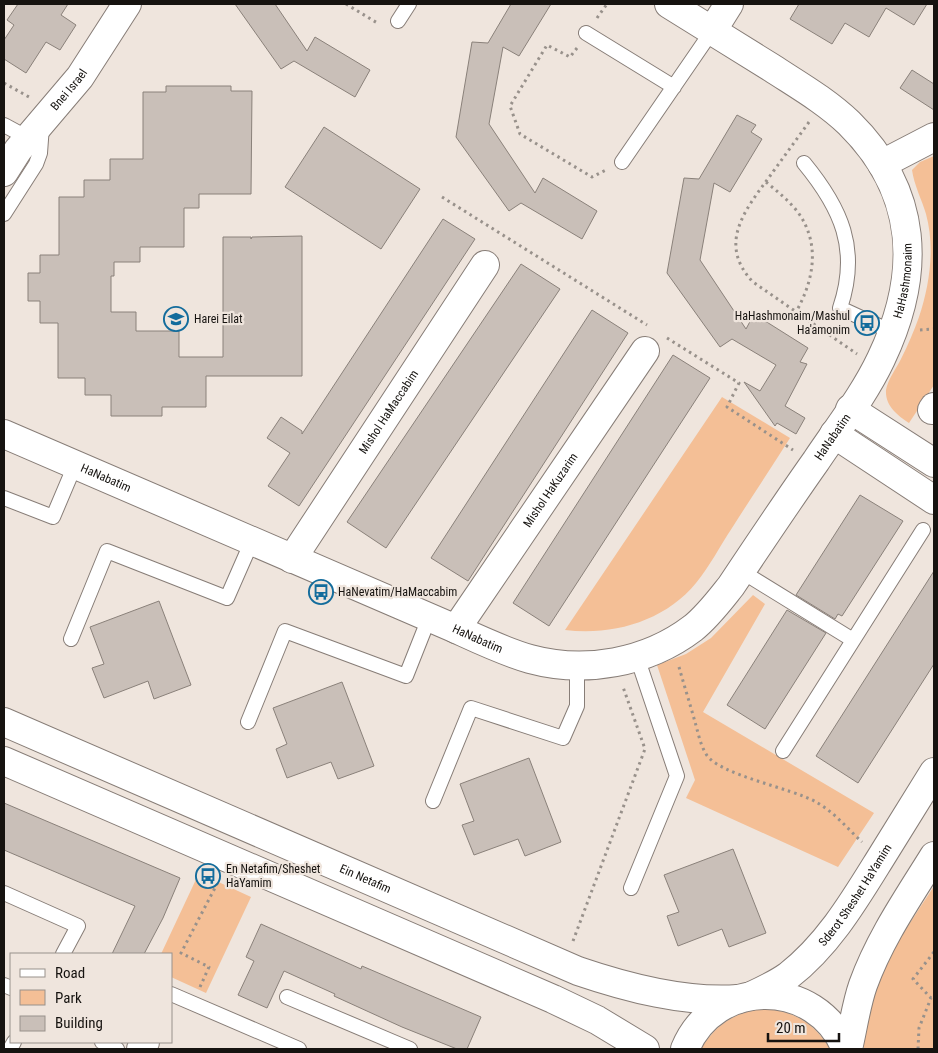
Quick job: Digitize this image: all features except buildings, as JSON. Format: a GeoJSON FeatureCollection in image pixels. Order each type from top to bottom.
{"type":"FeatureCollection","features":[{"type":"Feature","properties":{"kind":"street","name":"Bnei Israel"},"geometry":{"type":"LineString","coordinates":[[4,172],[35,129],[80,77],[127,4]]}},
{"type":"Feature","properties":{"kind":"street","name":"HaHashmonaim"},"geometry":{"type":"LineString","coordinates":[[669,4],[824,102],[848,122],[870,146],[888,174],[901,204],[908,238],[907,275],[899,316],[876,366],[850,409]]}},
{"type":"Feature","properties":{"kind":"street"},"geometry":{"type":"LineString","coordinates":[[712,31],[729,4]]}},
{"type":"Feature","properties":{"kind":"street"},"geometry":{"type":"LineString","coordinates":[[882,164],[934,136]]}},
{"type":"Feature","properties":{"kind":"street","name":"Mishol HaMaccabim"},"geometry":{"type":"LineString","coordinates":[[292,559],[485,265]]}},
{"type":"Feature","properties":{"kind":"street","name":"Mishol HaKuzarim"},"geometry":{"type":"LineString","coordinates":[[456,630],[645,351]]}},
{"type":"Feature","properties":{"kind":"street"},"geometry":{"type":"LineString","coordinates":[[850,409],[934,463]]}},
{"type":"Feature","properties":{"kind":"street","name":"HaNabatim"},"geometry":{"type":"LineString","coordinates":[[9,436],[456,630],[530,660],[577,666],[601,665],[626,660],[672,642],[693,628],[713,609],[741,571],[850,409]]}},
{"type":"Feature","properties":{"kind":"street"},"geometry":{"type":"LineString","coordinates":[[834,434],[934,500]]}},
{"type":"Feature","properties":{"kind":"street","name":"Ein Netafim"},"geometry":{"type":"LineString","coordinates":[[4,722],[564,965],[604,979],[653,991],[693,998],[779,996],[805,1004],[827,1020],[847,1049]]}},
{"type":"Feature","properties":{"kind":"street"},"geometry":{"type":"LineString","coordinates":[[4,761],[552,999],[613,1029],[645,1049]]}},
{"type":"Feature","properties":{"kind":"street","name":"Sderot Sheshet HaYamim"},"geometry":{"type":"LineString","coordinates":[[685,1049],[696,1030],[714,1011],[778,983],[812,954],[844,916],[934,772]]}},
{"type":"Feature","properties":{"kind":"street"},"geometry":{"type":"LineString","coordinates":[[847,1049],[860,995],[874,958],[898,914],[934,856]]}},
{"type":"Feature","properties":{"kind":"lane"},"geometry":{"type":"LineString","coordinates":[[398,21],[409,4]]}},
{"type":"Feature","properties":{"kind":"lane"},"geometry":{"type":"LineString","coordinates":[[622,162],[712,31]]}},
{"type":"Feature","properties":{"kind":"lane"},"geometry":{"type":"LineString","coordinates":[[586,33],[674,87]]}},
{"type":"Feature","properties":{"kind":"lane"},"geometry":{"type":"LineString","coordinates":[[4,125],[35,129],[40,153],[36,164],[4,214]]}},
{"type":"Feature","properties":{"kind":"lane"},"geometry":{"type":"LineString","coordinates":[[804,163],[820,182],[833,203],[847,241],[848,275],[846,291],[840,308],[892,332]]}},
{"type":"Feature","properties":{"kind":"lane"},"geometry":{"type":"LineString","coordinates":[[4,498],[53,517],[74,465]]}},
{"type":"Feature","properties":{"kind":"lane"},"geometry":{"type":"LineString","coordinates":[[783,751],[923,530]]}},
{"type":"Feature","properties":{"kind":"lane"},"geometry":{"type":"LineString","coordinates":[[71,639],[107,551],[227,598],[252,541]]}},
{"type":"Feature","properties":{"kind":"lane"},"geometry":{"type":"LineString","coordinates":[[741,571],[853,640]]}},
{"type":"Feature","properties":{"kind":"lane"},"geometry":{"type":"LineString","coordinates":[[248,722],[285,631],[406,676],[429,618]]}},
{"type":"Feature","properties":{"kind":"lane"},"geometry":{"type":"LineString","coordinates":[[626,660],[677,776],[631,888]]}},
{"type":"Feature","properties":{"kind":"lane"},"geometry":{"type":"LineString","coordinates":[[434,801],[471,708],[563,738],[577,706],[577,666]]}},
{"type":"Feature","properties":{"kind":"lane"},"geometry":{"type":"LineString","coordinates":[[4,894],[78,926],[64,953]]}},
{"type":"Feature","properties":{"kind":"lane"},"geometry":{"type":"LineString","coordinates":[[172,994],[299,1049]]}},
{"type":"Feature","properties":{"kind":"lane"},"geometry":{"type":"LineString","coordinates":[[287,997],[410,1049]]}},
{"type":"Feature","properties":{"kind":"lane"},"geometry":{"type":"LineString","coordinates":[[104,1043],[117,1049]]}},
{"type":"Feature","properties":{"kind":"path"},"geometry":{"type":"LineString","coordinates":[[346,4],[390,31],[398,21]]}},
{"type":"Feature","properties":{"kind":"path"},"geometry":{"type":"LineString","coordinates":[[607,4],[570,57],[547,45],[510,106],[520,134],[592,178],[622,162]]}},
{"type":"Feature","properties":{"kind":"path"},"geometry":{"type":"LineString","coordinates":[[824,102],[745,213],[740,223],[736,243],[738,260],[741,268],[753,282],[876,366]]}},
{"type":"Feature","properties":{"kind":"path"},"geometry":{"type":"LineString","coordinates":[[766,182],[796,210],[804,221],[810,240],[812,261],[810,277],[805,295],[796,312]]}},
{"type":"Feature","properties":{"kind":"path"},"geometry":{"type":"LineString","coordinates":[[672,642],[706,756],[718,765],[733,772],[816,801],[832,812],[879,860]]}},
{"type":"Feature","properties":{"kind":"path"},"geometry":{"type":"LineString","coordinates":[[564,965],[645,750],[626,660]]}},
{"type":"Feature","properties":{"kind":"path"},"geometry":{"type":"LineString","coordinates":[[198,990],[210,967],[181,953],[230,859]]}},
{"type":"Feature","properties":{"kind":"path"},"geometry":{"type":"LineString","coordinates":[[918,1049],[919,1028],[933,998],[913,979],[934,952]]}},
{"type":"Feature","properties":{"kind":"green space"},"geometry":{"type":"Polygon","coordinates":[[[934,156],[934,385],[909,423],[896,413],[887,401],[886,390],[890,378],[913,333],[926,292],[931,252],[929,227],[912,170],[920,162],[934,156]]]}},
{"type":"Feature","properties":{"kind":"green space"},"geometry":{"type":"Polygon","coordinates":[[[722,397],[790,438],[706,570],[683,596],[654,616],[637,623],[601,631],[565,630],[722,397]]]}},
{"type":"Feature","properties":{"kind":"green space"},"geometry":{"type":"Polygon","coordinates":[[[753,595],[765,604],[703,712],[874,813],[838,867],[686,798],[695,780],[657,665],[686,654],[711,638],[753,595]]]}},
{"type":"Feature","properties":{"kind":"green space"},"geometry":{"type":"Polygon","coordinates":[[[199,873],[251,897],[206,993],[172,977],[172,953],[161,953],[199,873]]]}},
{"type":"Feature","properties":{"kind":"green space"},"geometry":{"type":"Polygon","coordinates":[[[934,886],[934,1049],[864,1049],[865,1026],[869,1005],[886,963],[934,886]]]}},
{"type":"Feature","properties":{"kind":"green space"},"geometry":{"type":"Polygon","coordinates":[[[755,1010],[776,1010],[803,1020],[818,1032],[830,1049],[701,1049],[713,1032],[728,1020],[755,1010]]]}},
{"type":"Feature","properties":{"kind":"place","name":"Harei Eilat"},"geometry":{"type":"Point","coordinates":[176,319]}},
{"type":"Feature","properties":{"kind":"place","name":"HaHashmonaim/Mashul Ha'amonim"},"geometry":{"type":"Point","coordinates":[867,323]}},
{"type":"Feature","properties":{"kind":"place","name":"HaNevatim/HaMaccabim"},"geometry":{"type":"Point","coordinates":[321,592]}},
{"type":"Feature","properties":{"kind":"place","name":"En Netafim/Sheshet HaYamim"},"geometry":{"type":"Point","coordinates":[208,876]}}]}
